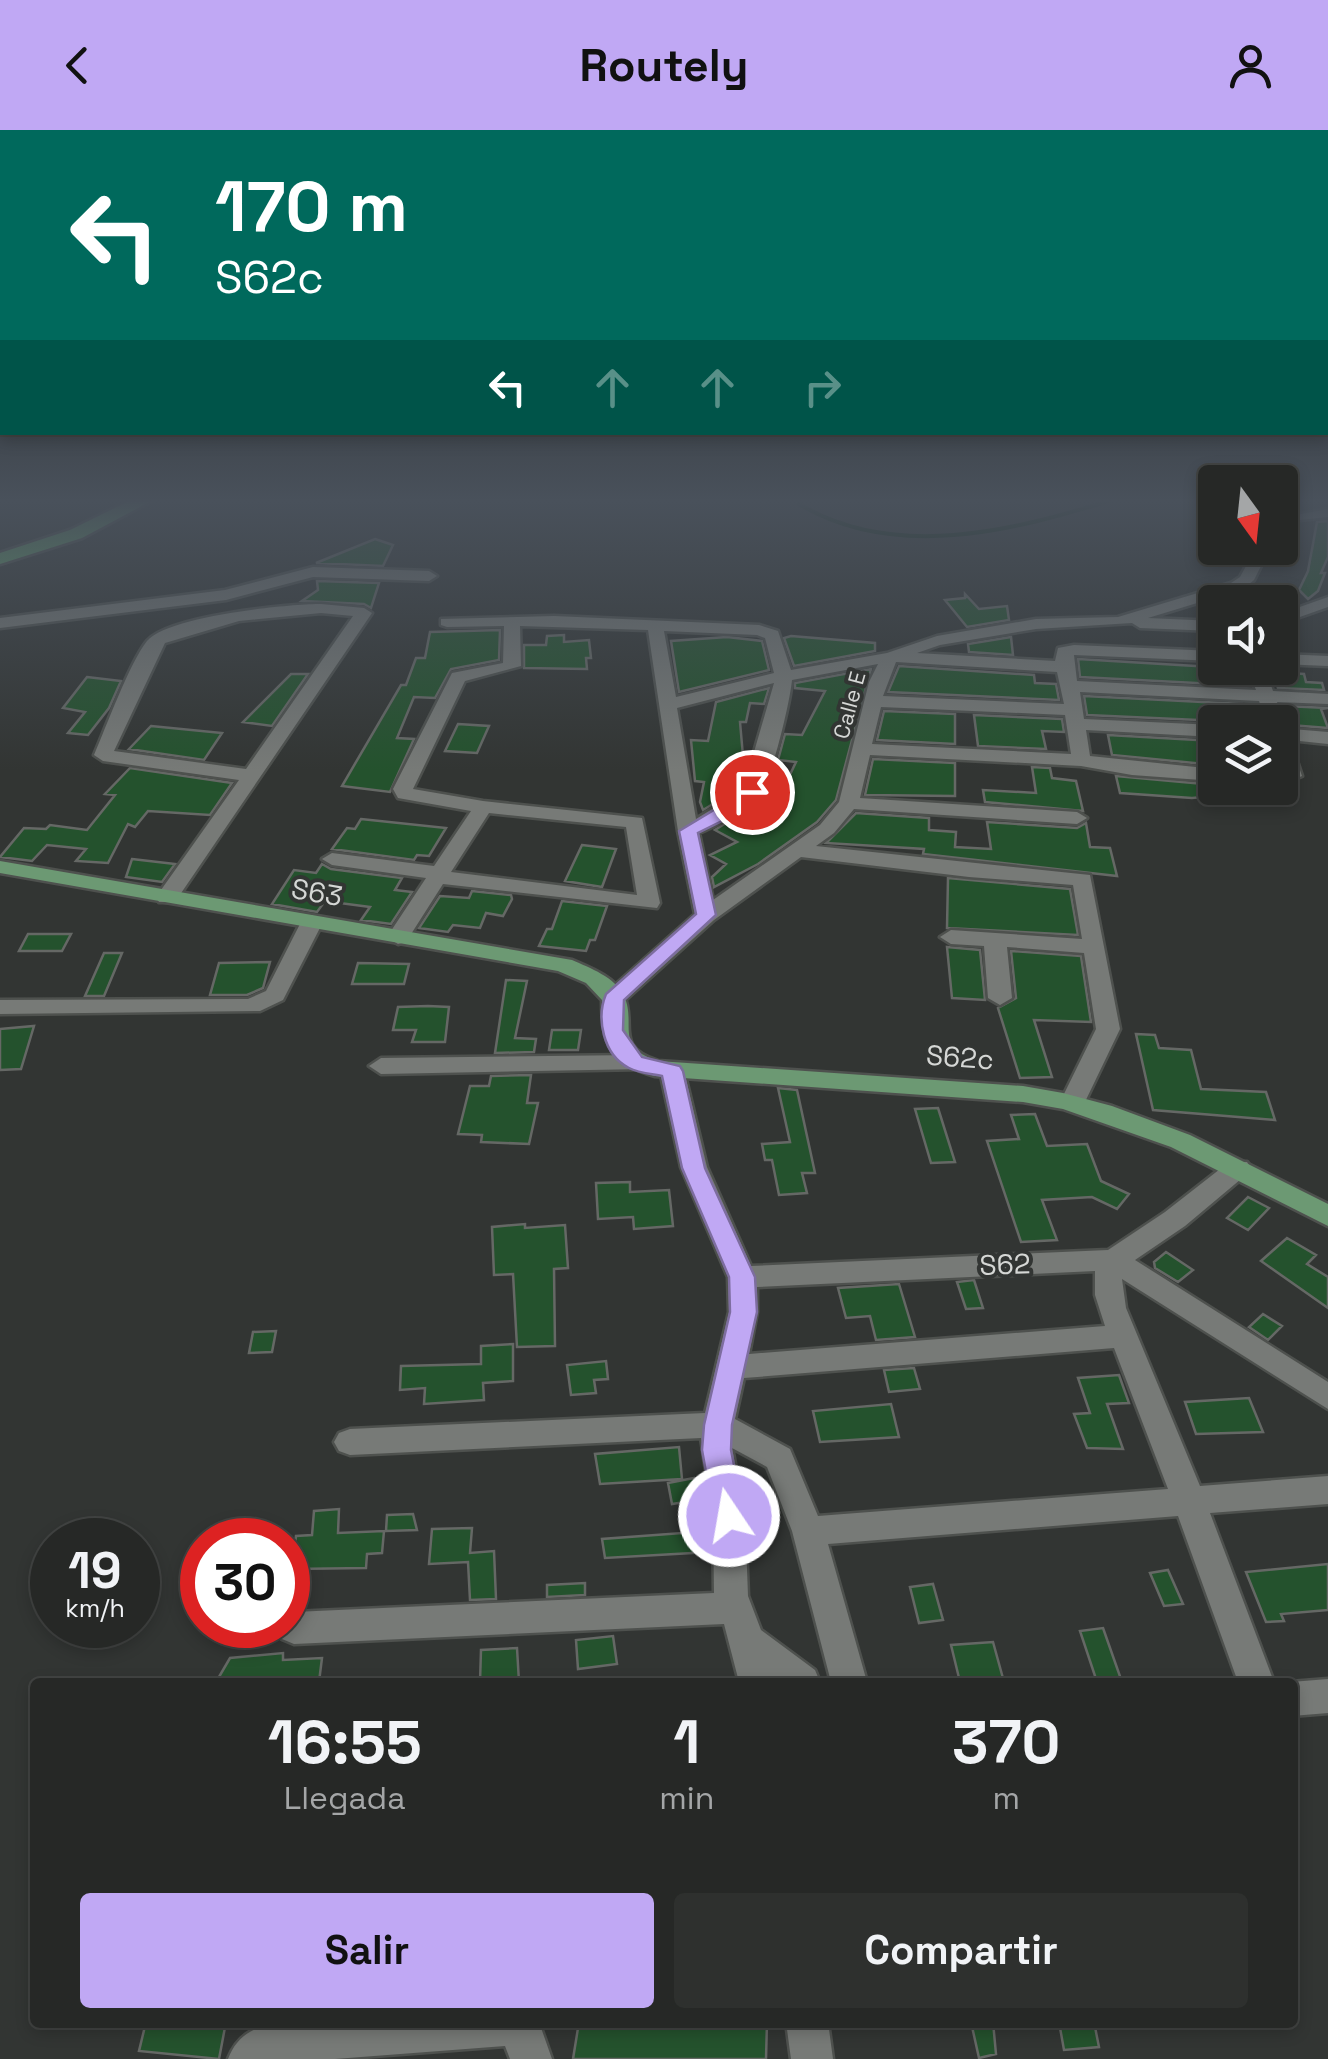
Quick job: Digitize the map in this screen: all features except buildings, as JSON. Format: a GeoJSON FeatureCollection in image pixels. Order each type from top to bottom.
{"type":"FeatureCollection","features":[{"type":"Feature","properties":{"kind":"main road","name":"S63"},"geometry":{"type":"LineString","coordinates":[[0,867],[564,965],[594,978],[614,998]]}},
{"type":"Feature","properties":{"kind":"main road"},"geometry":{"type":"LineString","coordinates":[[614,998],[612,1030],[619,1046],[634,1063]]}},
{"type":"Feature","properties":{"kind":"main road","name":"S62c"},"geometry":{"type":"LineString","coordinates":[[634,1063],[672,1071],[1074,1100],[1238,1168],[1328,1216]]}},
{"type":"Feature","properties":{"kind":"street"},"geometry":{"type":"LineString","coordinates":[[0,623],[245,590]]}},
{"type":"Feature","properties":{"kind":"street","name":"Calle E"},"geometry":{"type":"LineString","coordinates":[[849,803],[872,701],[890,657],[936,640],[1019,627],[1119,622],[1224,590]]}},
{"type":"Feature","properties":{"kind":"street"},"geometry":{"type":"LineString","coordinates":[[1298,613],[1328,602]]}},
{"type":"Feature","properties":{"kind":"street"},"geometry":{"type":"LineString","coordinates":[[167,897],[253,776],[364,613],[319,608],[270,609],[164,636],[154,643],[102,756],[253,776]]}},
{"type":"Feature","properties":{"kind":"street"},"geometry":{"type":"LineString","coordinates":[[332,859],[649,903],[635,822],[412,798],[403,789],[458,678],[512,666],[512,621]]}},
{"type":"Feature","properties":{"kind":"street"},"geometry":{"type":"LineString","coordinates":[[447,622],[655,624],[772,634],[784,676],[781,701],[752,792],[732,809],[688,831]]}},
{"type":"Feature","properties":{"kind":"street"},"geometry":{"type":"LineString","coordinates":[[1119,622],[1198,625]]}},
{"type":"Feature","properties":{"kind":"street"},"geometry":{"type":"LineString","coordinates":[[655,624],[688,831],[706,915]]}},
{"type":"Feature","properties":{"kind":"street"},"geometry":{"type":"LineString","coordinates":[[1081,760],[1064,652],[1198,655]]}},
{"type":"Feature","properties":{"kind":"street"},"geometry":{"type":"LineString","coordinates":[[668,704],[784,676],[890,657],[1064,666]]}},
{"type":"Feature","properties":{"kind":"street"},"geometry":{"type":"LineString","coordinates":[[1298,660],[1328,662]]}},
{"type":"Feature","properties":{"kind":"street"},"geometry":{"type":"LineString","coordinates":[[1262,685],[1269,705]]}},
{"type":"Feature","properties":{"kind":"street"},"geometry":{"type":"LineString","coordinates":[[1070,686],[1328,699]]}},
{"type":"Feature","properties":{"kind":"street"},"geometry":{"type":"LineString","coordinates":[[872,701],[1198,729]]}},
{"type":"Feature","properties":{"kind":"street"},"geometry":{"type":"LineString","coordinates":[[1298,737],[1328,738]]}},
{"type":"Feature","properties":{"kind":"street"},"geometry":{"type":"LineString","coordinates":[[862,749],[1081,760],[1132,770],[1198,774]]}},
{"type":"Feature","properties":{"kind":"street"},"geometry":{"type":"LineString","coordinates":[[614,998],[706,915],[828,829],[849,803],[1077,818]]}},
{"type":"Feature","properties":{"kind":"street"},"geometry":{"type":"LineString","coordinates":[[398,937],[483,807]]}},
{"type":"Feature","properties":{"kind":"street"},"geometry":{"type":"LineString","coordinates":[[797,850],[969,872],[1082,878],[1108,1029],[1074,1100]]}},
{"type":"Feature","properties":{"kind":"street"},"geometry":{"type":"LineString","coordinates":[[0,1007],[252,1006],[275,996],[312,922]]}},
{"type":"Feature","properties":{"kind":"street"},"geometry":{"type":"LineString","coordinates":[[952,937],[1096,947]]}},
{"type":"Feature","properties":{"kind":"street"},"geometry":{"type":"LineString","coordinates":[[995,941],[1000,998]]}},
{"type":"Feature","properties":{"kind":"street"},"geometry":{"type":"LineString","coordinates":[[381,1066],[634,1063]]}},
{"type":"Feature","properties":{"kind":"street"},"geometry":{"type":"LineString","coordinates":[[672,1071],[694,1168],[742,1277],[744,1312],[718,1425],[716,1450],[729,1516],[728,1572],[734,1608],[748,1641],[756,1678]]}},
{"type":"Feature","properties":{"kind":"street"},"geometry":{"type":"LineString","coordinates":[[1238,1168],[1175,1219],[1114,1260],[1107,1288],[1255,1678]]}},
{"type":"Feature","properties":{"kind":"street"},"geometry":{"type":"LineString","coordinates":[[1114,1260],[1328,1397]]}},
{"type":"Feature","properties":{"kind":"street","name":"S62"},"geometry":{"type":"LineString","coordinates":[[742,1277],[1114,1260]]}},
{"type":"Feature","properties":{"kind":"street"},"geometry":{"type":"LineString","coordinates":[[731,1367],[1124,1336]]}},
{"type":"Feature","properties":{"kind":"street"},"geometry":{"type":"LineString","coordinates":[[350,1442],[718,1425],[779,1458],[808,1530],[847,1678]]}},
{"type":"Feature","properties":{"kind":"street"},"geometry":{"type":"LineString","coordinates":[[808,1530],[1328,1490]]}},
{"type":"Feature","properties":{"kind":"street"},"geometry":{"type":"LineString","coordinates":[[310,1627],[734,1608]]}},
{"type":"Feature","properties":{"kind":"street"},"geometry":{"type":"LineString","coordinates":[[748,1641],[797,1678]]}},
{"type":"Feature","properties":{"kind":"street"},"geometry":{"type":"LineString","coordinates":[[1298,1698],[1328,1696]]}},
{"type":"Feature","properties":{"kind":"street"},"geometry":{"type":"LineString","coordinates":[[249,2059],[260,2048],[281,2042],[465,2028]]}},
{"type":"Feature","properties":{"kind":"street"},"geometry":{"type":"LineString","coordinates":[[515,2028],[521,2030],[532,2059]]}},
{"type":"Feature","properties":{"kind":"street"},"geometry":{"type":"LineString","coordinates":[[808,2028],[812,2059]]}},
{"type":"Feature","properties":{"kind":"route"},"geometry":{"type":"LineString","coordinates":[[729,1516],[716,1450],[718,1425],[744,1312],[742,1277],[694,1168],[672,1071],[634,1063],[619,1046],[612,1030],[614,998],[706,915],[688,831],[732,809],[752,792]]}}]}
